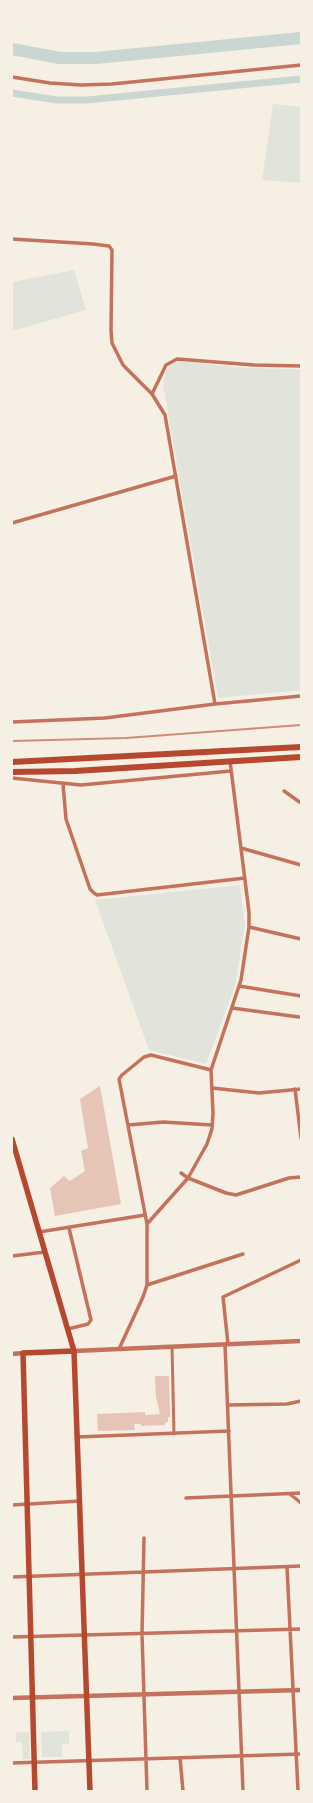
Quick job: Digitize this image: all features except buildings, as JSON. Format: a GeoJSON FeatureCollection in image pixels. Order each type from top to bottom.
{"type":"FeatureCollection","features":[{"type":"Feature","properties":{"kind":"main road"},"geometry":{"type":"LineString","coordinates":[[12,762],[301,747]]}},
{"type":"Feature","properties":{"kind":"main road"},"geometry":{"type":"LineString","coordinates":[[12,772],[75,771],[301,757]]}},
{"type":"Feature","properties":{"kind":"main road"},"geometry":{"type":"LineString","coordinates":[[12,1140],[74,1351],[90,1791]]}},
{"type":"Feature","properties":{"kind":"main road"},"geometry":{"type":"LineString","coordinates":[[35,1791],[23,1353],[74,1351]]}},
{"type":"Feature","properties":{"kind":"street"},"geometry":{"type":"LineString","coordinates":[[12,77],[50,83],[81,85],[112,84],[301,65]]}},
{"type":"Feature","properties":{"kind":"street"},"geometry":{"type":"LineString","coordinates":[[12,239],[106,245],[111,248],[110,330],[112,343],[123,365],[152,394],[165,415],[214,704]]}},
{"type":"Feature","properties":{"kind":"street"},"geometry":{"type":"LineString","coordinates":[[152,394],[166,365],[177,359],[254,365],[301,366]]}},
{"type":"Feature","properties":{"kind":"street"},"geometry":{"type":"LineString","coordinates":[[12,523],[176,476]]}},
{"type":"Feature","properties":{"kind":"street"},"geometry":{"type":"LineString","coordinates":[[12,722],[105,718],[214,704],[301,696]]}},
{"type":"Feature","properties":{"kind":"street"},"geometry":{"type":"LineString","coordinates":[[147,1224],[188,1178],[207,1144],[212,1125],[211,1070],[239,986],[249,926],[249,903],[230,761]]}},
{"type":"Feature","properties":{"kind":"street"},"geometry":{"type":"LineString","coordinates":[[12,778],[63,784],[80,784],[231,771]]}},
{"type":"Feature","properties":{"kind":"street"},"geometry":{"type":"LineString","coordinates":[[63,784],[66,819],[90,890],[97,895],[245,878]]}},
{"type":"Feature","properties":{"kind":"street"},"geometry":{"type":"LineString","coordinates":[[284,791],[301,803]]}},
{"type":"Feature","properties":{"kind":"street"},"geometry":{"type":"LineString","coordinates":[[241,848],[301,865]]}},
{"type":"Feature","properties":{"kind":"street"},"geometry":{"type":"LineString","coordinates":[[249,926],[301,939]]}},
{"type":"Feature","properties":{"kind":"street"},"geometry":{"type":"LineString","coordinates":[[239,986],[301,996]]}},
{"type":"Feature","properties":{"kind":"street"},"geometry":{"type":"LineString","coordinates":[[232,1008],[299,1017]]}},
{"type":"Feature","properties":{"kind":"street"},"geometry":{"type":"LineString","coordinates":[[119,1349],[147,1285],[147,1224],[119,1079],[146,1056],[151,1055],[211,1070]]}},
{"type":"Feature","properties":{"kind":"street"},"geometry":{"type":"LineString","coordinates":[[212,1088],[259,1093],[301,1089]]}},
{"type":"Feature","properties":{"kind":"street"},"geometry":{"type":"LineString","coordinates":[[295,1089],[301,1138]]}},
{"type":"Feature","properties":{"kind":"street"},"geometry":{"type":"LineString","coordinates":[[128,1125],[164,1122],[212,1125]]}},
{"type":"Feature","properties":{"kind":"street"},"geometry":{"type":"LineString","coordinates":[[181,1173],[188,1178],[226,1193],[236,1195],[295,1177],[301,1177]]}},
{"type":"Feature","properties":{"kind":"street"},"geometry":{"type":"LineString","coordinates":[[39,1232],[145,1215]]}},
{"type":"Feature","properties":{"kind":"street"},"geometry":{"type":"LineString","coordinates":[[68,1329],[88,1324],[91,1320],[69,1228]]}},
{"type":"Feature","properties":{"kind":"street"},"geometry":{"type":"LineString","coordinates":[[12,1256],[45,1252]]}},
{"type":"Feature","properties":{"kind":"street"},"geometry":{"type":"LineString","coordinates":[[147,1285],[243,1254]]}},
{"type":"Feature","properties":{"kind":"street"},"geometry":{"type":"LineString","coordinates":[[243,1791],[233,1569],[227,1344],[223,1297],[301,1260]]}},
{"type":"Feature","properties":{"kind":"street"},"geometry":{"type":"LineString","coordinates":[[74,1351],[301,1341]]}},
{"type":"Feature","properties":{"kind":"street"},"geometry":{"type":"LineString","coordinates":[[172,1346],[174,1434]]}},
{"type":"Feature","properties":{"kind":"street"},"geometry":{"type":"LineString","coordinates":[[12,1354],[23,1353]]}},
{"type":"Feature","properties":{"kind":"street"},"geometry":{"type":"LineString","coordinates":[[228,1406],[287,1404],[301,1401]]}},
{"type":"Feature","properties":{"kind":"street"},"geometry":{"type":"LineString","coordinates":[[78,1437],[229,1432]]}},
{"type":"Feature","properties":{"kind":"street"},"geometry":{"type":"LineString","coordinates":[[186,1498],[301,1493]]}},
{"type":"Feature","properties":{"kind":"street"},"geometry":{"type":"LineString","coordinates":[[289,1494],[301,1503]]}},
{"type":"Feature","properties":{"kind":"street"},"geometry":{"type":"LineString","coordinates":[[12,1505],[80,1501]]}},
{"type":"Feature","properties":{"kind":"street"},"geometry":{"type":"LineString","coordinates":[[144,1538],[142,1634],[147,1791]]}},
{"type":"Feature","properties":{"kind":"street"},"geometry":{"type":"LineString","coordinates":[[12,1577],[301,1566]]}},
{"type":"Feature","properties":{"kind":"street"},"geometry":{"type":"LineString","coordinates":[[287,1567],[298,1791]]}},
{"type":"Feature","properties":{"kind":"street"},"geometry":{"type":"LineString","coordinates":[[12,1637],[301,1629]]}},
{"type":"Feature","properties":{"kind":"street"},"geometry":{"type":"LineString","coordinates":[[12,1698],[301,1690]]}},
{"type":"Feature","properties":{"kind":"street"},"geometry":{"type":"LineString","coordinates":[[12,1763],[301,1754]]}},
{"type":"Feature","properties":{"kind":"street"},"geometry":{"type":"LineString","coordinates":[[180,1758],[183,1791]]}},
{"type":"Feature","properties":{"kind":"shaded area"},"geometry":{"type":"Polygon","coordinates":[[[273,104],[301,107],[301,183],[262,180],[273,104]]]}},
{"type":"Feature","properties":{"kind":"shaded area"},"geometry":{"type":"Polygon","coordinates":[[[74,270],[86,310],[12,331],[12,282],[74,270]]]}},
{"type":"Feature","properties":{"kind":"shaded area"},"geometry":{"type":"Polygon","coordinates":[[[179,361],[245,368],[301,369],[301,690],[218,698],[163,385],[166,371],[172,364],[179,361]]]}},
{"type":"Feature","properties":{"kind":"shaded area"},"geometry":{"type":"Polygon","coordinates":[[[240,885],[245,926],[235,986],[206,1064],[149,1050],[95,900],[240,885]]]}},
{"type":"Feature","properties":{"kind":"shaded area"},"geometry":{"type":"Polygon","coordinates":[[[69,1731],[69,1744],[62,1745],[62,1757],[42,1757],[41,1732],[69,1731]]]}},
{"type":"Feature","properties":{"kind":"shaded area"},"geometry":{"type":"Polygon","coordinates":[[[16,1732],[29,1732],[30,1759],[23,1759],[22,1742],[16,1742],[16,1732]]]}},
{"type":"Feature","properties":{"kind":"waterway"},"geometry":{"type":"LineString","coordinates":[[12,49],[60,58],[96,58],[301,38]]}},
{"type":"Feature","properties":{"kind":"waterway"},"geometry":{"type":"LineString","coordinates":[[12,93],[57,100],[87,100],[301,79]]}},
{"type":"Feature","properties":{"kind":"railway"},"geometry":{"type":"LineString","coordinates":[[12,741],[126,738],[301,725]]}}]}
